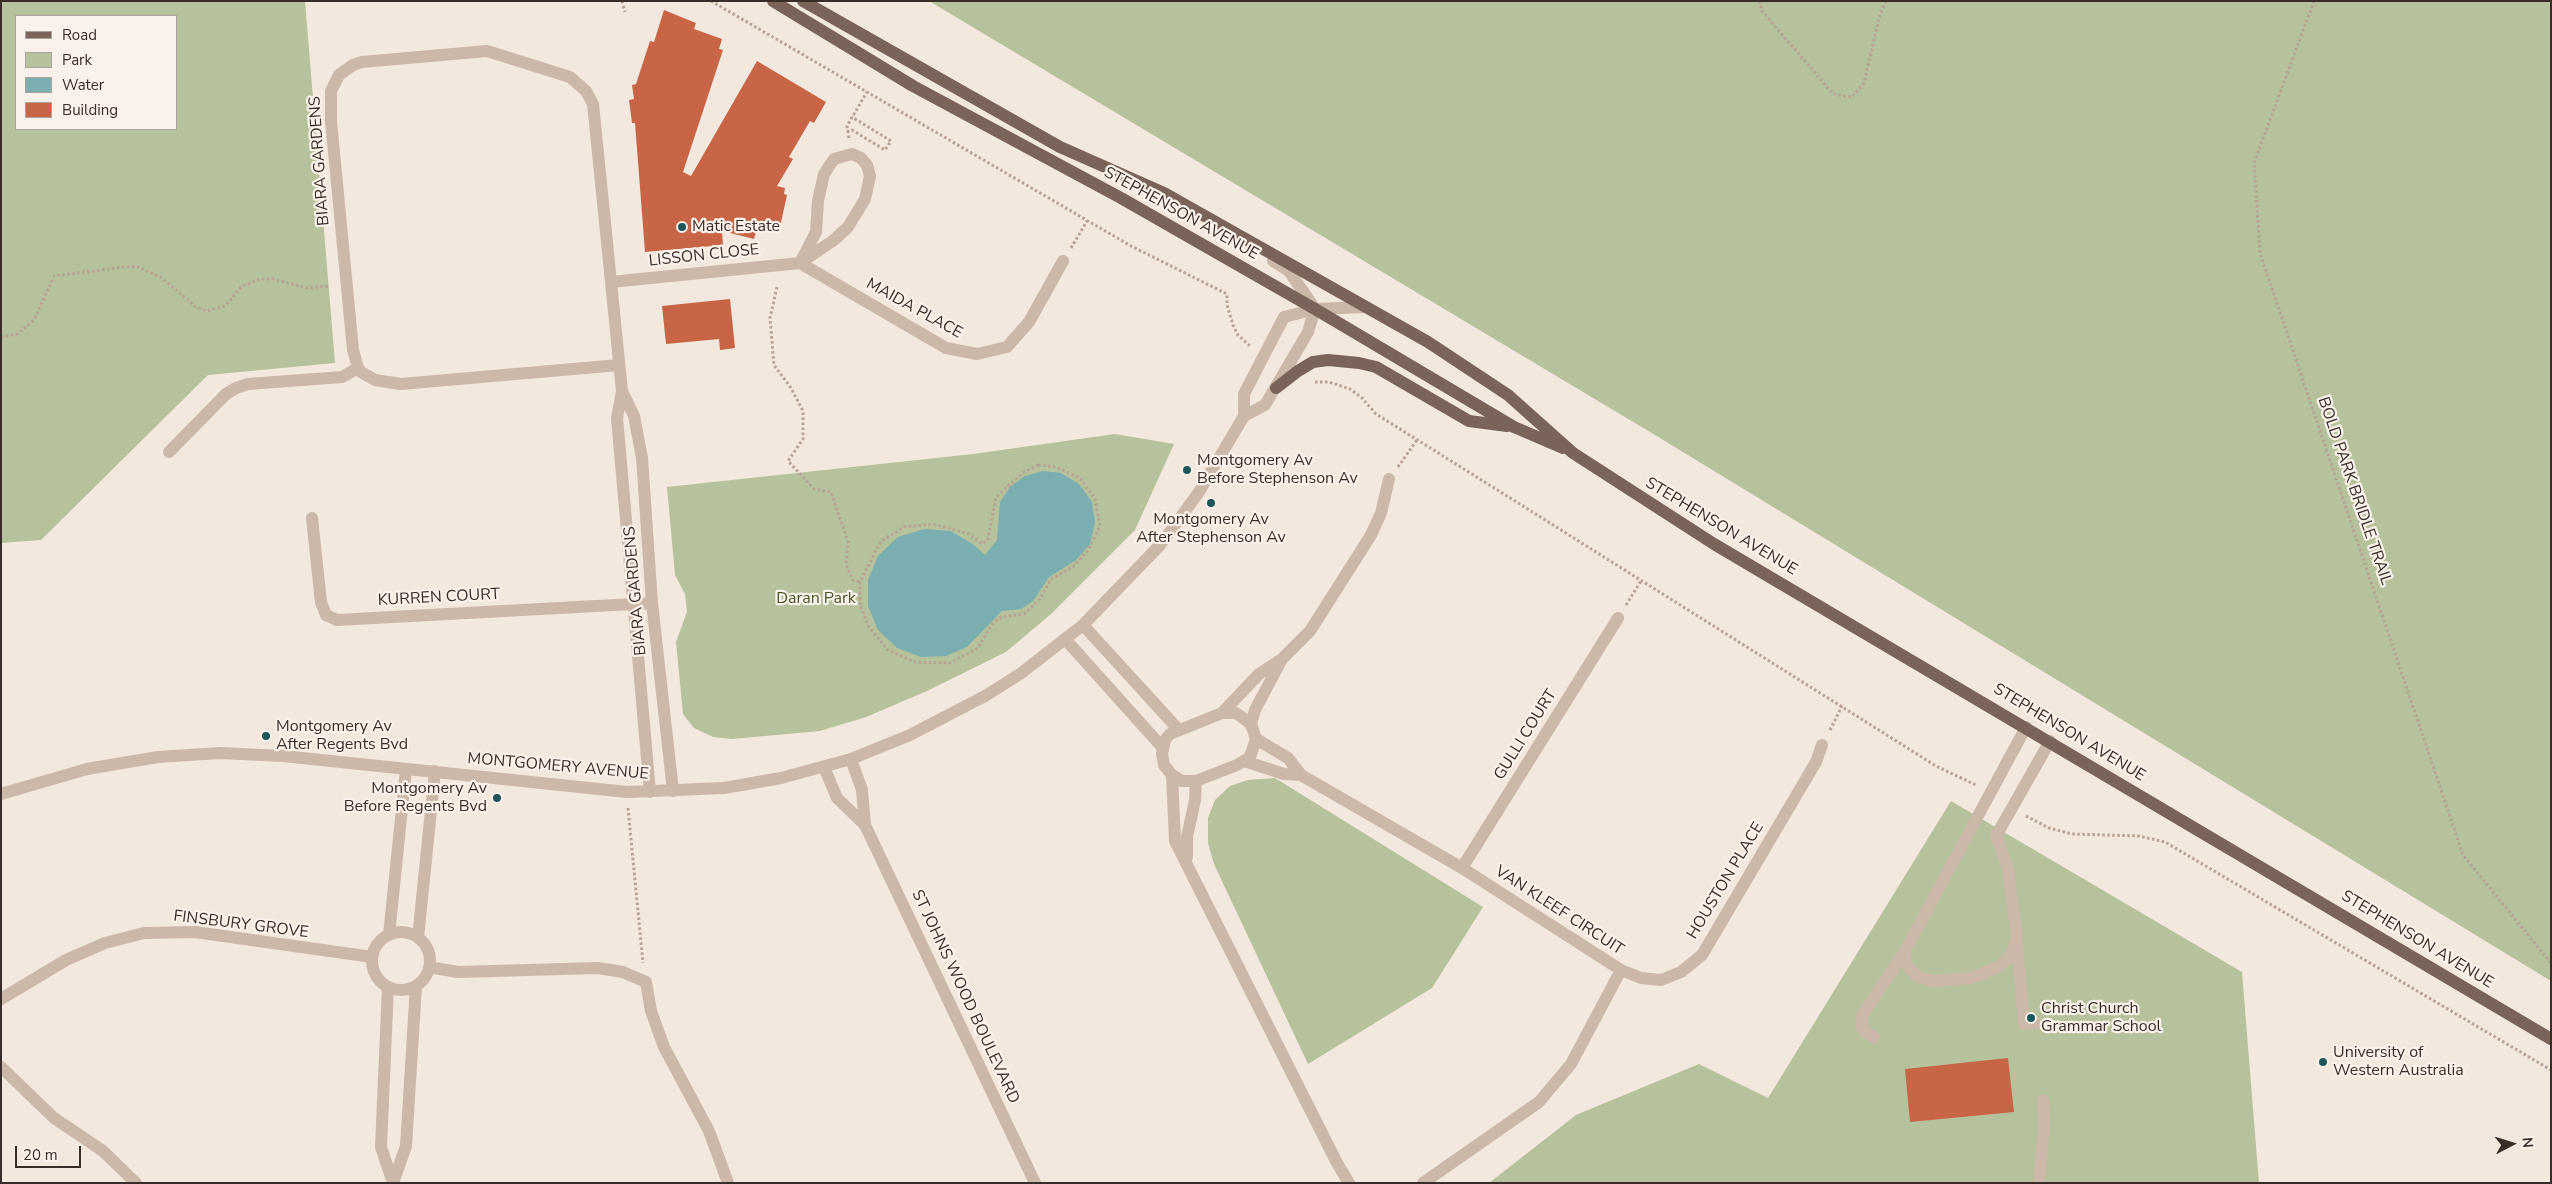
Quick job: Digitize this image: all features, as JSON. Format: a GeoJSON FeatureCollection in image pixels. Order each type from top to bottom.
{"type":"FeatureCollection","features":[{"type":"Feature","properties":{"kind":"main road","name":"STEPHENSON AVENUE"},"geometry":{"type":"LineString","coordinates":[[773,1],[912,86],[1121,198],[1315,309],[1514,427],[1573,453]]}},
{"type":"Feature","properties":{"kind":"main road","name":"STEPHENSON AVENUE"},"geometry":{"type":"LineString","coordinates":[[803,1],[1060,146],[1164,193],[1428,342],[1508,395],[1573,453],[1714,544],[2026,726],[2551,1038]]}},
{"type":"Feature","properties":{"kind":"main road"},"geometry":{"type":"LineString","coordinates":[[1276,388],[1298,371],[1314,362],[1328,360],[1359,363],[1376,367],[1469,420],[1514,427]]}},
{"type":"Feature","properties":{"kind":"street","name":"BIARA GARDENS"},"geometry":{"type":"LineString","coordinates":[[358,368],[353,350],[330,111],[334,81],[353,65],[487,51],[576,81],[590,97],[596,118],[622,390],[617,418],[650,792]]}},
{"type":"Feature","properties":{"kind":"street","name":"LISSON CLOSE"},"geometry":{"type":"LineString","coordinates":[[611,282],[800,263],[834,240],[858,212],[869,188],[870,176],[867,165],[862,158],[852,154],[842,155],[829,165],[820,186],[816,232],[800,263]]}},
{"type":"Feature","properties":{"kind":"street"},"geometry":{"type":"LineString","coordinates":[[1164,193],[1289,271],[1315,309],[1308,332],[1265,405],[1244,416]]}},
{"type":"Feature","properties":{"kind":"street","name":"MAIDA PLACE"},"geometry":{"type":"LineString","coordinates":[[800,263],[946,348],[961,353],[977,354],[998,350],[1015,340],[1029,322],[1062,261]]}},
{"type":"Feature","properties":{"kind":"street","name":"MONTGOMERY AVENUE"},"geometry":{"type":"LineString","coordinates":[[1,794],[87,769],[158,757],[212,753],[283,756],[627,792],[724,788],[781,778],[851,759],[910,736],[952,715],[1020,674],[1066,640],[1120,590],[1161,544],[1199,492],[1244,416],[1244,394],[1284,317],[1315,309],[1366,307]]}},
{"type":"Feature","properties":{"kind":"street"},"geometry":{"type":"LineString","coordinates":[[169,452],[226,394],[248,384],[342,376],[358,368],[376,380],[402,384],[619,365]]}},
{"type":"Feature","properties":{"kind":"street","name":"BIARA GARDENS"},"geometry":{"type":"LineString","coordinates":[[622,390],[634,416],[642,458],[652,603],[673,791]]}},
{"type":"Feature","properties":{"kind":"street"},"geometry":{"type":"LineString","coordinates":[[1222,713],[1259,674],[1282,659],[1310,630],[1356,560],[1381,513],[1389,479]]}},
{"type":"Feature","properties":{"kind":"street","name":"KURREN COURT"},"geometry":{"type":"LineString","coordinates":[[312,518],[321,602],[326,615],[337,620],[652,603]]}},
{"type":"Feature","properties":{"kind":"street","name":"GULLI COURT"},"geometry":{"type":"LineString","coordinates":[[1462,868],[1618,618]]}},
{"type":"Feature","properties":{"kind":"street"},"geometry":{"type":"LineString","coordinates":[[1083,625],[1178,729]]}},
{"type":"Feature","properties":{"kind":"street"},"geometry":{"type":"LineString","coordinates":[[1066,640],[1162,747]]}},
{"type":"Feature","properties":{"kind":"street"},"geometry":{"type":"LineString","coordinates":[[1251,724],[1236,713],[1222,713],[1178,729],[1170,734],[1162,747],[1162,760],[1172,775],[1182,781],[1196,781],[1244,762],[1254,750],[1256,739],[1251,724],[1255,710],[1282,659]]}},
{"type":"Feature","properties":{"kind":"street"},"geometry":{"type":"LineString","coordinates":[[1874,1037],[1862,1028],[1862,1016],[1905,951],[2026,726]]}},
{"type":"Feature","properties":{"kind":"street","name":"VAN KLEEF CIRCUIT"},"geometry":{"type":"LineString","coordinates":[[1256,739],[1288,758],[1301,775],[1462,868],[1621,970],[1571,1064],[1539,1102],[1423,1183]]}},
{"type":"Feature","properties":{"kind":"street"},"geometry":{"type":"LineString","coordinates":[[2037,1023],[2024,1024],[2017,938],[2008,869],[1996,836],[2050,741]]}},
{"type":"Feature","properties":{"kind":"street","name":"HOUSTON PLACE"},"geometry":{"type":"LineString","coordinates":[[1621,970],[1641,978],[1661,980],[1681,972],[1702,955],[1816,762],[1822,745]]}},
{"type":"Feature","properties":{"kind":"street","name":"ST JOHNS WOOD BOULEVARD"},"geometry":{"type":"LineString","coordinates":[[851,759],[862,790],[865,825],[1035,1183]]}},
{"type":"Feature","properties":{"kind":"street","name":"VAN KLEEF CIRCUIT"},"geometry":{"type":"LineString","coordinates":[[1244,762],[1284,774],[1301,775]]}},
{"type":"Feature","properties":{"kind":"street","name":"ST JOHNS WOOD BOULEVARD"},"geometry":{"type":"LineString","coordinates":[[824,767],[837,798],[865,825]]}},
{"type":"Feature","properties":{"kind":"street"},"geometry":{"type":"LineString","coordinates":[[389,935],[406,769]]}},
{"type":"Feature","properties":{"kind":"street"},"geometry":{"type":"LineString","coordinates":[[418,938],[435,771]]}},
{"type":"Feature","properties":{"kind":"street"},"geometry":{"type":"LineString","coordinates":[[1172,775],[1175,840],[1187,860],[1337,1163],[1349,1183]]}},
{"type":"Feature","properties":{"kind":"street"},"geometry":{"type":"LineString","coordinates":[[1187,860],[1186,837],[1195,800],[1196,781]]}},
{"type":"Feature","properties":{"kind":"street","name":"FINSBURY GROVE"},"geometry":{"type":"LineString","coordinates":[[1,999],[66,960],[105,943],[144,933],[195,932],[372,957]]}},
{"type":"Feature","properties":{"kind":"street"},"geometry":{"type":"LineString","coordinates":[[404,932],[418,938],[427,951],[429,967],[416,986],[402,990],[388,987],[377,978],[372,964],[372,957],[381,940],[389,935],[404,932]]}},
{"type":"Feature","properties":{"kind":"street"},"geometry":{"type":"LineString","coordinates":[[1905,951],[1905,963],[1917,977],[1924,980],[1961,979],[1980,975],[1998,967],[2010,957],[2017,938]]}},
{"type":"Feature","properties":{"kind":"street"},"geometry":{"type":"LineString","coordinates":[[429,967],[458,972],[598,968],[623,972],[646,982],[651,1011],[664,1047],[708,1131],[728,1183]]}},
{"type":"Feature","properties":{"kind":"street"},"geometry":{"type":"LineString","coordinates":[[393,1183],[406,1146],[416,986]]}},
{"type":"Feature","properties":{"kind":"street"},"geometry":{"type":"LineString","coordinates":[[388,987],[381,1147],[393,1183]]}},
{"type":"Feature","properties":{"kind":"street"},"geometry":{"type":"LineString","coordinates":[[1,1068],[54,1118],[103,1151],[136,1183]]}},
{"type":"Feature","properties":{"kind":"street"},"geometry":{"type":"LineString","coordinates":[[2039,1183],[2044,1128],[2043,1100]]}},
{"type":"Feature","properties":{"kind":"path"},"geometry":{"type":"LineString","coordinates":[[622,1],[625,12]]}},
{"type":"Feature","properties":{"kind":"path"},"geometry":{"type":"LineString","coordinates":[[711,1],[1087,221],[1158,260],[1227,294],[1227,305],[1238,335],[1255,348]]}},
{"type":"Feature","properties":{"kind":"path"},"geometry":{"type":"LineString","coordinates":[[1759,1],[1762,11],[1833,94],[1852,97],[1864,83],[1880,14],[1886,1]]}},
{"type":"Feature","properties":{"kind":"path","name":"BOLD PARK BRIDLE TRAIL"},"geometry":{"type":"LineString","coordinates":[[2314,1],[2254,163],[2260,253],[2463,855],[2551,963]]}},
{"type":"Feature","properties":{"kind":"path"},"geometry":{"type":"LineString","coordinates":[[847,126],[867,92]]}},
{"type":"Feature","properties":{"kind":"path"},"geometry":{"type":"LineString","coordinates":[[847,132],[852,130],[885,150],[891,141],[852,117]]}},
{"type":"Feature","properties":{"kind":"path"},"geometry":{"type":"LineString","coordinates":[[1072,246],[1087,221]]}},
{"type":"Feature","properties":{"kind":"path"},"geometry":{"type":"LineString","coordinates":[[1,337],[17,334],[34,320],[54,276],[138,267],[162,278],[196,307],[208,311],[225,306],[242,286],[260,279],[273,279],[307,288],[334,286]]}},
{"type":"Feature","properties":{"kind":"path"},"geometry":{"type":"LineString","coordinates":[[777,287],[770,318],[774,365],[791,388],[803,411],[802,439],[788,461],[814,489],[832,492],[848,542],[846,564],[854,580],[860,582]]}},
{"type":"Feature","properties":{"kind":"path"},"geometry":{"type":"LineString","coordinates":[[1311,383],[1329,382],[1350,389],[1362,398],[1376,414],[1417,440],[1936,766],[1981,788]]}},
{"type":"Feature","properties":{"kind":"path"},"geometry":{"type":"LineString","coordinates":[[1389,479],[1417,440]]}},
{"type":"Feature","properties":{"kind":"path"},"geometry":{"type":"LineString","coordinates":[[1038,465],[1056,467],[1080,478],[1095,499],[1100,526],[1089,549],[1074,566],[1051,579],[1040,599],[1024,614],[1000,616],[992,624],[978,648],[950,663],[916,662],[888,650],[869,627],[860,605],[860,582],[881,541],[904,527],[933,524],[950,527],[969,534],[982,544],[988,539],[996,497],[1024,472],[1038,465]]}},
{"type":"Feature","properties":{"kind":"path"},"geometry":{"type":"LineString","coordinates":[[1618,618],[1641,581]]}},
{"type":"Feature","properties":{"kind":"path"},"geometry":{"type":"LineString","coordinates":[[1822,745],[1842,706]]}},
{"type":"Feature","properties":{"kind":"path"},"geometry":{"type":"LineString","coordinates":[[627,792],[628,825],[646,982]]}},
{"type":"Feature","properties":{"kind":"path"},"geometry":{"type":"LineString","coordinates":[[2020,812],[2049,828],[2060,831],[2086,835],[2139,836],[2165,842],[2551,1070]]}},
{"type":"Feature","properties":{"kind":"green space"},"geometry":{"type":"Polygon","coordinates":[[[1,1],[305,1],[335,363],[208,375],[41,540],[1,543],[1,1]]]}},
{"type":"Feature","properties":{"kind":"green space"},"geometry":{"type":"Polygon","coordinates":[[[929,1],[2551,1],[2551,981],[1655,435],[929,1]]]}},
{"type":"Feature","properties":{"kind":"green space","name":"Daran Park"},"geometry":{"type":"Polygon","coordinates":[[[1115,434],[1174,444],[1135,530],[1051,614],[1006,652],[927,691],[866,717],[820,731],[732,739],[713,737],[694,728],[683,714],[676,642],[687,612],[685,594],[675,575],[667,487],[973,454],[1115,434]]]}},
{"type":"Feature","properties":{"kind":"green space"},"geometry":{"type":"Polygon","coordinates":[[[1275,778],[1483,907],[1432,988],[1308,1064],[1214,864],[1208,843],[1208,818],[1215,800],[1230,786],[1248,780],[1275,778]]]}},
{"type":"Feature","properties":{"kind":"green space","name":"Christ Church Grammar School"},"geometry":{"type":"Polygon","coordinates":[[[1951,801],[2242,972],[2259,1183],[1489,1183],[1576,1115],[1699,1064],[1768,1098],[1951,801]]]}},
{"type":"Feature","properties":{"kind":"water"},"geometry":{"type":"Polygon","coordinates":[[[1043,471],[1061,473],[1079,484],[1092,502],[1095,523],[1090,544],[1076,560],[1049,577],[1033,601],[1021,609],[1002,611],[967,647],[946,656],[921,657],[897,648],[878,630],[868,606],[868,580],[878,556],[898,537],[924,529],[951,531],[974,545],[985,555],[997,540],[1000,502],[1010,487],[1025,476],[1043,471]]]}},
{"type":"Feature","properties":{"kind":"building"},"geometry":{"type":"Polygon","coordinates":[[[664,10],[696,23],[694,29],[722,39],[719,49],[723,50],[683,172],[691,176],[757,61],[826,102],[814,123],[810,121],[789,157],[793,159],[777,186],[785,188],[784,194],[787,195],[780,227],[774,225],[773,228],[758,224],[754,239],[722,231],[723,245],[645,252],[635,123],[632,123],[629,100],[634,99],[632,85],[636,84],[650,41],[654,42],[664,10]]]}},
{"type":"Feature","properties":{"kind":"building"},"geometry":{"type":"Polygon","coordinates":[[[730,299],[735,348],[720,350],[719,339],[666,344],[662,306],[730,299]]]}},
{"type":"Feature","properties":{"kind":"building"},"geometry":{"type":"Polygon","coordinates":[[[2008,1058],[2014,1112],[1910,1122],[1905,1069],[2008,1058]]]}},
{"type":"Feature","properties":{"kind":"place","name":"Matic Estate"},"geometry":{"type":"Point","coordinates":[682,227]}},
{"type":"Feature","properties":{"kind":"place","name":"Montgomery Av Before Stephenson Av"},"geometry":{"type":"Point","coordinates":[1187,470]}},
{"type":"Feature","properties":{"kind":"place","name":"Montgomery Av After Stephenson Av"},"geometry":{"type":"Point","coordinates":[1211,503]}},
{"type":"Feature","properties":{"kind":"place","name":"Montgomery Av After Regents Bvd"},"geometry":{"type":"Point","coordinates":[266,736]}},
{"type":"Feature","properties":{"kind":"place","name":"Montgomery Av Before Regents Bvd"},"geometry":{"type":"Point","coordinates":[497,798]}},
{"type":"Feature","properties":{"kind":"place","name":"Christ Church Grammar School"},"geometry":{"type":"Point","coordinates":[2031,1018]}},
{"type":"Feature","properties":{"kind":"place","name":"University of Western Australia"},"geometry":{"type":"Point","coordinates":[2323,1062]}}]}
